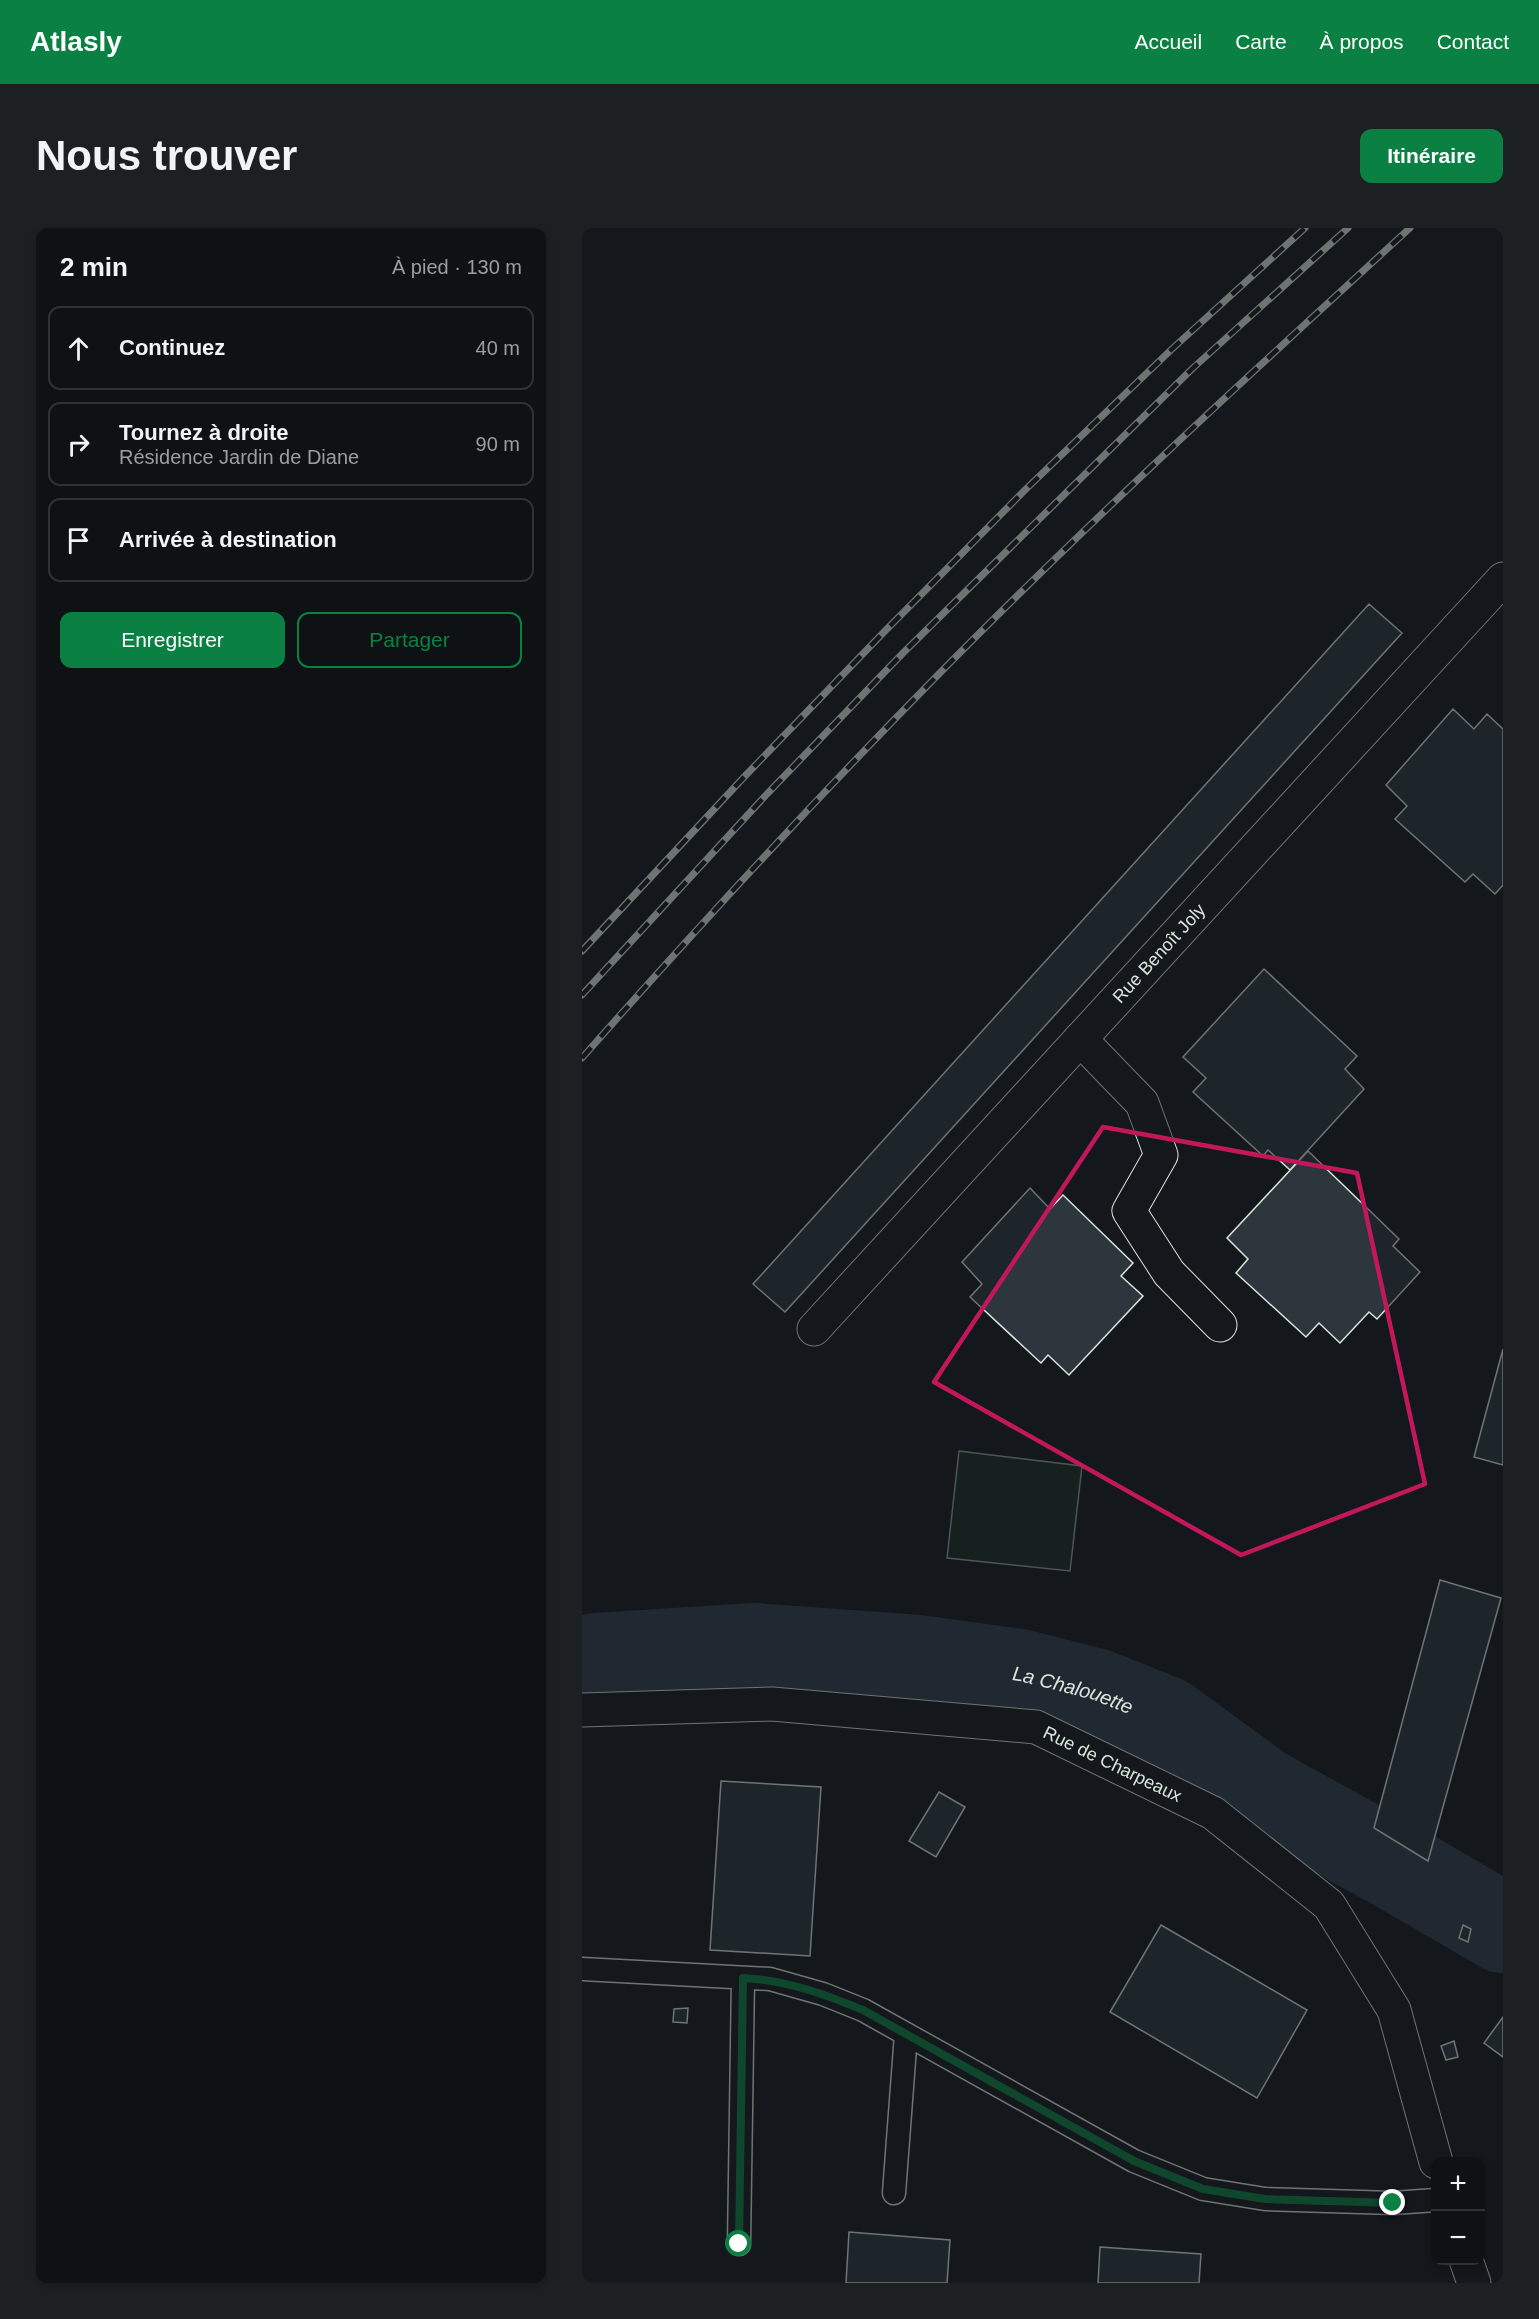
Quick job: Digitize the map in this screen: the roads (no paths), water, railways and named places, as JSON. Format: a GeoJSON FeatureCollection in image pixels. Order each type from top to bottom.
{"type":"FeatureCollection","features":[{"type":"Feature","properties":{"kind":"street","name":"Rue Benoît Joly"},"geometry":{"type":"LineString","coordinates":[[814,1329],[1503,579]]}},
{"type":"Feature","properties":{"kind":"street"},"geometry":{"type":"LineString","coordinates":[[1080,1039],[1142,1102],[1161,1155],[1129,1211],[1169,1273],[1220,1324]]}},
{"type":"Feature","properties":{"kind":"street","name":"Rue de Charpeaux"},"geometry":{"type":"LineString","coordinates":[[582,1710],[772,1704],[1036,1727],[1213,1813],[1329,1905],[1394,2010],[1435,2157]]}},
{"type":"Feature","properties":{"kind":"street"},"geometry":{"type":"LineString","coordinates":[[1469,2265],[1474,2283]]}},
{"type":"Feature","properties":{"kind":"lane"},"geometry":{"type":"LineString","coordinates":[[582,1969],[770,1979],[823,1994],[863,2010],[1134,2161],[1203,2189],[1265,2199],[1393,2203],[1431,2200]]}},
{"type":"Feature","properties":{"kind":"lane"},"geometry":{"type":"LineString","coordinates":[[739,2244],[743,1978]]}},
{"type":"Feature","properties":{"kind":"lane"},"geometry":{"type":"LineString","coordinates":[[894,2193],[906,2034]]}},
{"type":"Feature","properties":{"kind":"waterway","name":"La Chalouette"},"geometry":{"type":"LineString","coordinates":[[582,1661],[597,1658],[755,1648],[918,1660],[1020,1674],[1095,1693],[1165,1721],[1262,1792],[1503,1928]]}},
{"type":"Feature","properties":{"kind":"railway"},"geometry":{"type":"LineString","coordinates":[[582,951],[745,776],[1027,488],[1173,348],[1305,228]]}},
{"type":"Feature","properties":{"kind":"railway"},"geometry":{"type":"LineString","coordinates":[[582,995],[767,794],[903,653],[1193,368],[1348,228]]}},
{"type":"Feature","properties":{"kind":"railway"},"geometry":{"type":"LineString","coordinates":[[582,1058],[710,915],[886,728],[989,623],[1288,339],[1410,228]]}}]}
